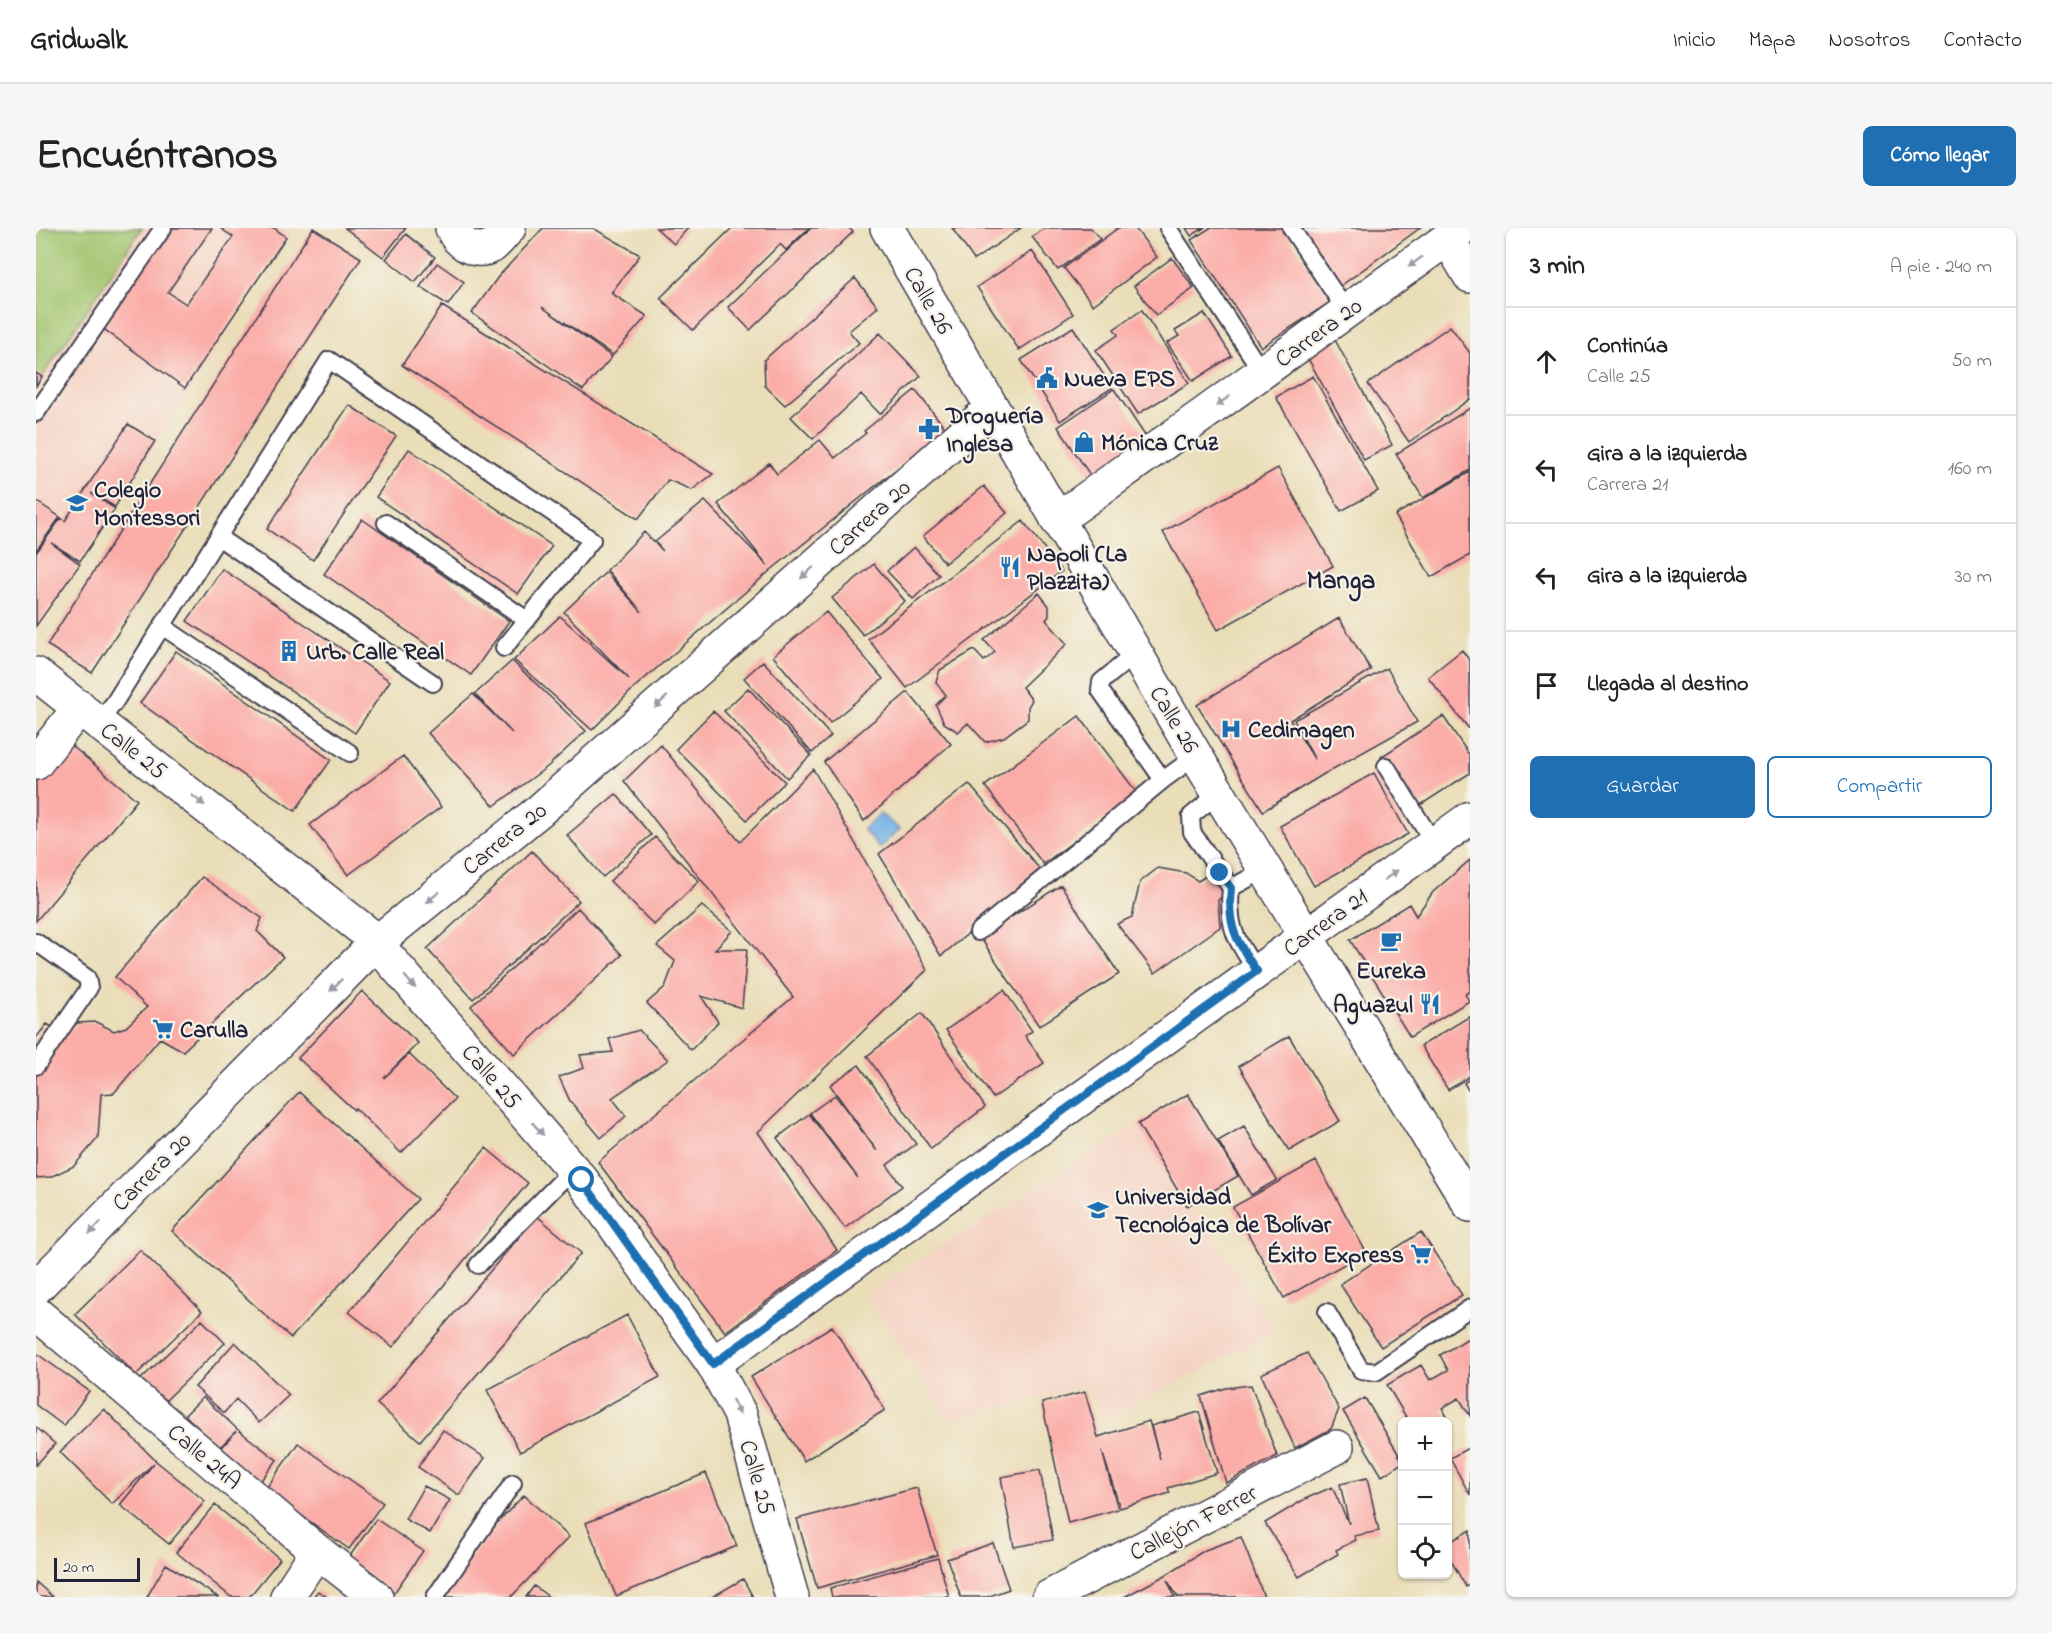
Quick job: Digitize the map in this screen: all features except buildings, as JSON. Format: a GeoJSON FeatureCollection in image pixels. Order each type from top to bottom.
{"type":"FeatureCollection","features":[{"type":"Feature","properties":{"kind":"street"},"geometry":{"type":"LineString","coordinates":[[452,228],[460,242],[475,249],[492,245],[509,228]]}},
{"type":"Feature","properties":{"kind":"street","name":"Calle 26"},"geometry":{"type":"LineString","coordinates":[[887,228],[1196,756],[1470,1205]]}},
{"type":"Feature","properties":{"kind":"street"},"geometry":{"type":"LineString","coordinates":[[1455,233],[1470,276]]}},
{"type":"Feature","properties":{"kind":"street","name":"Carrera 20"},"geometry":{"type":"LineString","coordinates":[[1057,520],[1455,233]]}},
{"type":"Feature","properties":{"kind":"street","name":"Carrera 20"},"geometry":{"type":"LineString","coordinates":[[36,1288],[376,943],[539,811],[992,408]]}},
{"type":"Feature","properties":{"kind":"street","name":"Calle 25"},"geometry":{"type":"LineString","coordinates":[[36,674],[367,933],[574,1170],[713,1364],[740,1414],[792,1597]]}},
{"type":"Feature","properties":{"kind":"street"},"geometry":{"type":"LineString","coordinates":[[36,763],[89,715]]}},
{"type":"Feature","properties":{"kind":"street","name":"Carrera 21"},"geometry":{"type":"LineString","coordinates":[[713,1364],[1470,818]]}},
{"type":"Feature","properties":{"kind":"street","name":"Calle 24A"},"geometry":{"type":"LineString","coordinates":[[36,1313],[317,1551],[376,1597]]}},
{"type":"Feature","properties":{"kind":"street","name":"Callejón Ferrer"},"geometry":{"type":"LineString","coordinates":[[1049,1597],[1337,1447]]}},
{"type":"Feature","properties":{"kind":"street"},"geometry":{"type":"LineString","coordinates":[[287,1597],[317,1551]]}},
{"type":"Feature","properties":{"kind":"lane"},"geometry":{"type":"LineString","coordinates":[[36,413],[163,228]]}},
{"type":"Feature","properties":{"kind":"lane"},"geometry":{"type":"LineString","coordinates":[[1168,228],[1262,372]]}},
{"type":"Feature","properties":{"kind":"lane"},"geometry":{"type":"LineString","coordinates":[[1291,228],[1347,312]]}},
{"type":"Feature","properties":{"kind":"lane"},"geometry":{"type":"LineString","coordinates":[[89,715],[114,703],[329,360],[592,540],[504,648]]}},
{"type":"Feature","properties":{"kind":"lane"},"geometry":{"type":"LineString","coordinates":[[386,523],[527,620]]}},
{"type":"Feature","properties":{"kind":"lane"},"geometry":{"type":"LineString","coordinates":[[218,537],[433,683]]}},
{"type":"Feature","properties":{"kind":"lane"},"geometry":{"type":"LineString","coordinates":[[162,626],[350,753]]}},
{"type":"Feature","properties":{"kind":"lane"},"geometry":{"type":"LineString","coordinates":[[1136,653],[1101,682],[1100,690],[1163,780]]}},
{"type":"Feature","properties":{"kind":"lane"},"geometry":{"type":"LineString","coordinates":[[978,932],[1163,780],[1196,756]]}},
{"type":"Feature","properties":{"kind":"lane"},"geometry":{"type":"LineString","coordinates":[[1386,766],[1434,844]]}},
{"type":"Feature","properties":{"kind":"lane"},"geometry":{"type":"LineString","coordinates":[[1219,793],[1191,816],[1192,832],[1231,888],[1228,909],[1236,941],[1257,971]]}},
{"type":"Feature","properties":{"kind":"lane"},"geometry":{"type":"LineString","coordinates":[[1231,888],[1266,869]]}},
{"type":"Feature","properties":{"kind":"lane"},"geometry":{"type":"LineString","coordinates":[[36,942],[87,978],[89,988],[36,1066]]}},
{"type":"Feature","properties":{"kind":"lane"},"geometry":{"type":"LineString","coordinates":[[478,1265],[574,1170]]}},
{"type":"Feature","properties":{"kind":"lane"},"geometry":{"type":"LineString","coordinates":[[1327,1312],[1361,1370],[1376,1372],[1470,1308]]}},
{"type":"Feature","properties":{"kind":"lane"},"geometry":{"type":"LineString","coordinates":[[435,1597],[513,1483]]}},
{"type":"Feature","properties":{"kind":"shaded area","name":"Colegio Montessori"},"geometry":{"type":"Polygon","coordinates":[[[140,228],[293,228],[36,634],[36,373],[140,228]]]}},
{"type":"Feature","properties":{"kind":"shaded area","name":"Universidad Tecnológica de Bolívar"},"geometry":{"type":"Polygon","coordinates":[[[1138,1124],[1276,1331],[1104,1420],[1088,1385],[950,1421],[865,1295],[1138,1124]]]}},
{"type":"Feature","properties":{"kind":"green space"},"geometry":{"type":"Polygon","coordinates":[[[36,228],[142,228],[36,386],[36,228]]]}},
{"type":"Feature","properties":{"kind":"water"},"geometry":{"type":"Polygon","coordinates":[[[880,814],[900,829],[879,848],[863,829],[880,814]]]}},
{"type":"Feature","properties":{"kind":"place","name":"Nueva EPS"},"geometry":{"type":"Point","coordinates":[1047,378]}},
{"type":"Feature","properties":{"kind":"place","name":"Droguería Inglesa"},"geometry":{"type":"Point","coordinates":[929,429]}},
{"type":"Feature","properties":{"kind":"place","name":"Mónica Cruz"},"geometry":{"type":"Point","coordinates":[1084,442]}},
{"type":"Feature","properties":{"kind":"place","name":"Colegio Montessori"},"geometry":{"type":"Point","coordinates":[77,503]}},
{"type":"Feature","properties":{"kind":"place","name":"Napoli (La Plazzita)"},"geometry":{"type":"Point","coordinates":[1010,567]}},
{"type":"Feature","properties":{"kind":"place","name":"Urb. Calle Real"},"geometry":{"type":"Point","coordinates":[289,651]}},
{"type":"Feature","properties":{"kind":"place","name":"Cedimagen"},"geometry":{"type":"Point","coordinates":[1231,729]}},
{"type":"Feature","properties":{"kind":"place","name":"Eureka"},"geometry":{"type":"Point","coordinates":[1391,941]}},
{"type":"Feature","properties":{"kind":"place","name":"Aguazul"},"geometry":{"type":"Point","coordinates":[1430,1004]}},
{"type":"Feature","properties":{"kind":"place","name":"Carulla"},"geometry":{"type":"Point","coordinates":[163,1029]}},
{"type":"Feature","properties":{"kind":"place","name":"Universidad Tecnológica de Bolívar"},"geometry":{"type":"Point","coordinates":[1098,1210]}},
{"type":"Feature","properties":{"kind":"place","name":"Éxito Express"},"geometry":{"type":"Point","coordinates":[1421,1254]}},
{"type":"Feature","properties":{"kind":"district","name":"Manga"},"geometry":{"type":"Point","coordinates":[1341,579]}},
{"type":"Feature","properties":{"kind":"route"},"geometry":{"type":"LineString","coordinates":[[582,1180],[713,1364],[1257,971],[1236,941],[1228,909],[1231,888],[1220,873]]}}]}
